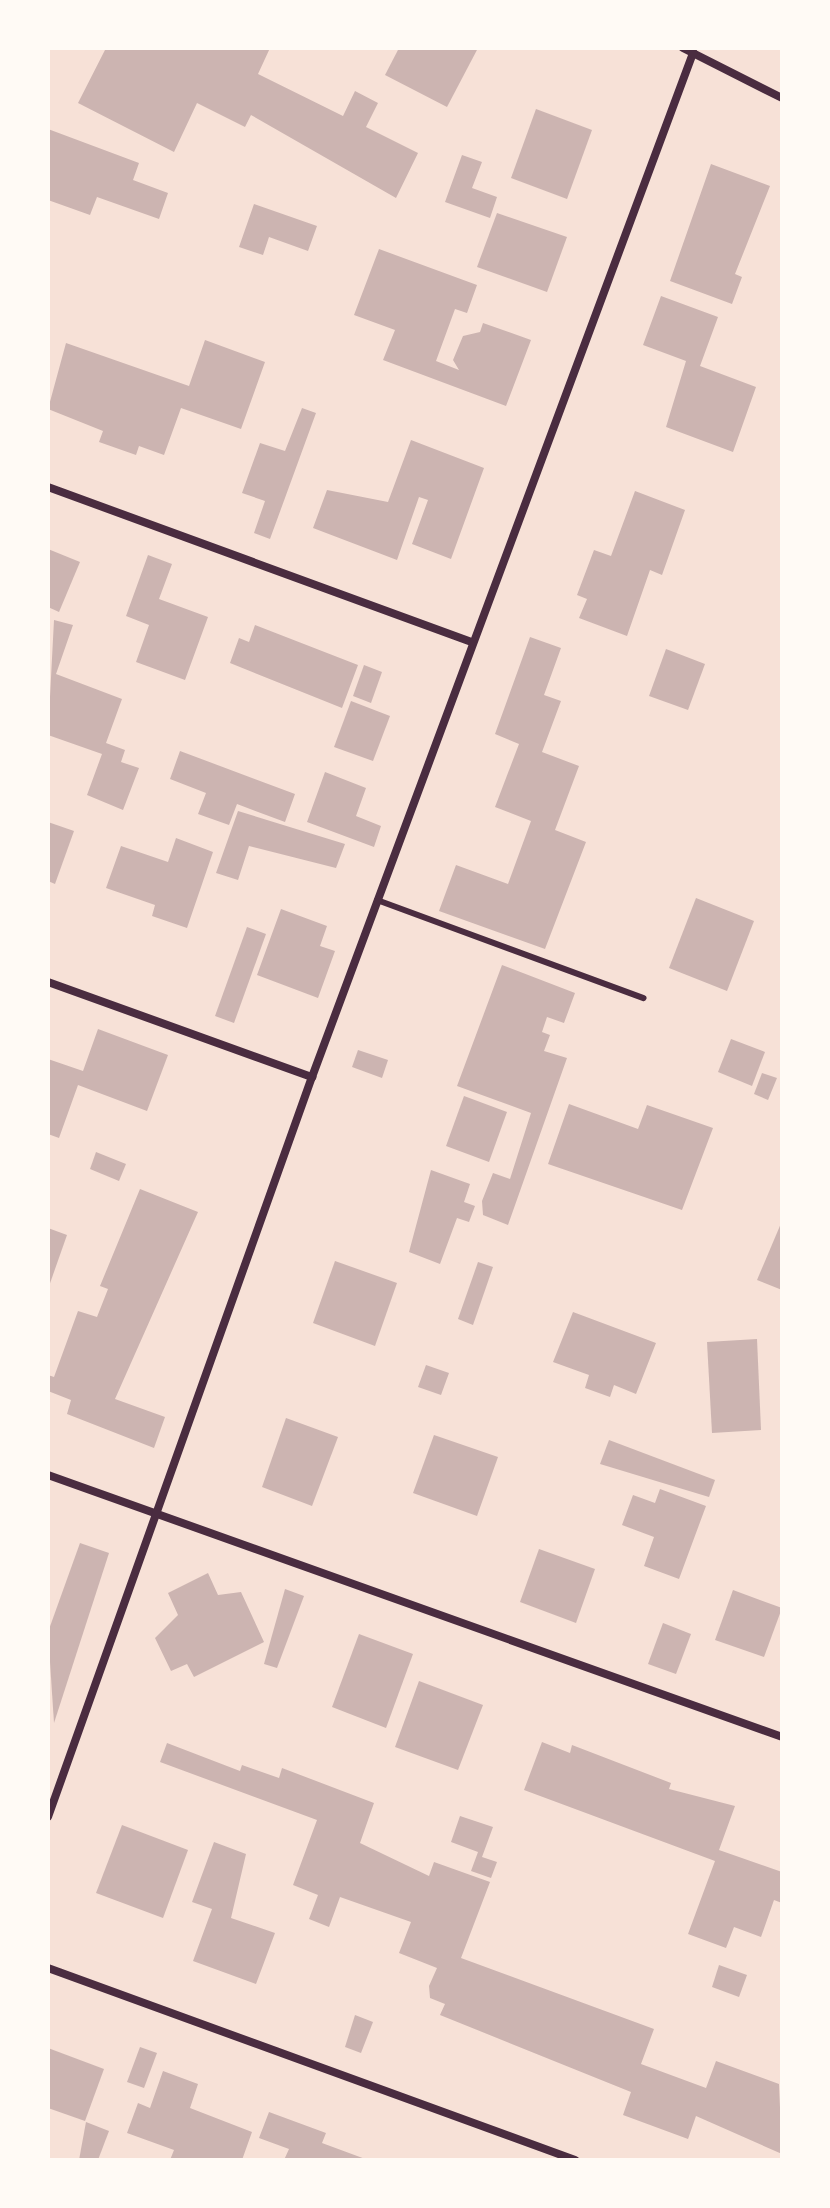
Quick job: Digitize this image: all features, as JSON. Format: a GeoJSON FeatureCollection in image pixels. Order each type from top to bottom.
{"type":"FeatureCollection","features":[{"type":"Feature","properties":{"kind":"street"},"geometry":{"type":"LineString","coordinates":[[683,48],[782,98]]}},
{"type":"Feature","properties":{"kind":"street"},"geometry":{"type":"LineString","coordinates":[[48,1817],[312,1077],[693,53]]}},
{"type":"Feature","properties":{"kind":"street"},"geometry":{"type":"LineString","coordinates":[[48,487],[472,642]]}},
{"type":"Feature","properties":{"kind":"street"},"geometry":{"type":"LineString","coordinates":[[48,982],[312,1077]]}},
{"type":"Feature","properties":{"kind":"street"},"geometry":{"type":"LineString","coordinates":[[48,1475],[782,1737]]}},
{"type":"Feature","properties":{"kind":"street"},"geometry":{"type":"LineString","coordinates":[[48,1968],[575,2160]]}},
{"type":"Feature","properties":{"kind":"lane"},"geometry":{"type":"LineString","coordinates":[[377,900],[644,998]]}},
{"type":"Feature","properties":{"kind":"building"},"geometry":{"type":"Polygon","coordinates":[[[106,48],[270,48],[258,74],[343,116],[355,91],[378,103],[366,127],[418,153],[396,198],[251,115],[245,127],[197,103],[174,152],[78,103],[106,48]]]}},
{"type":"Feature","properties":{"kind":"building"},"geometry":{"type":"Polygon","coordinates":[[[399,48],[478,48],[447,107],[385,75],[399,48]]]}},
{"type":"Feature","properties":{"kind":"building"},"geometry":{"type":"Polygon","coordinates":[[[536,109],[592,130],[567,199],[511,178],[536,109]]]}},
{"type":"Feature","properties":{"kind":"building"},"geometry":{"type":"Polygon","coordinates":[[[48,129],[139,163],[133,180],[168,193],[159,219],[97,197],[90,215],[48,200],[48,129]]]}},
{"type":"Feature","properties":{"kind":"building"},"geometry":{"type":"Polygon","coordinates":[[[462,155],[482,162],[472,188],[497,197],[490,218],[445,202],[462,155]]]}},
{"type":"Feature","properties":{"kind":"building"},"geometry":{"type":"Polygon","coordinates":[[[711,164],[770,186],[735,274],[742,277],[732,304],[670,281],[711,164]]]}},
{"type":"Feature","properties":{"kind":"building"},"geometry":{"type":"Polygon","coordinates":[[[254,204],[317,226],[308,251],[269,237],[263,255],[239,247],[254,204]]]}},
{"type":"Feature","properties":{"kind":"building"},"geometry":{"type":"Polygon","coordinates":[[[497,213],[567,237],[547,292],[477,267],[497,213]]]}},
{"type":"Feature","properties":{"kind":"building"},"geometry":{"type":"Polygon","coordinates":[[[379,249],[477,285],[467,313],[455,309],[436,361],[459,370],[453,360],[463,336],[480,332],[483,323],[531,340],[506,406],[383,360],[395,330],[354,315],[379,249]]]}},
{"type":"Feature","properties":{"kind":"building"},"geometry":{"type":"Polygon","coordinates":[[[661,296],[718,317],[700,366],[756,387],[733,452],[666,427],[686,361],[643,345],[661,296]]]}},
{"type":"Feature","properties":{"kind":"building"},"geometry":{"type":"Polygon","coordinates":[[[205,340],[265,362],[241,429],[181,408],[164,455],[139,446],[136,455],[99,442],[103,431],[48,409],[66,343],[189,386],[205,340]]]}},
{"type":"Feature","properties":{"kind":"building"},"geometry":{"type":"Polygon","coordinates":[[[302,408],[316,413],[270,539],[254,533],[265,501],[242,493],[260,443],[285,451],[302,408]]]}},
{"type":"Feature","properties":{"kind":"building"},"geometry":{"type":"Polygon","coordinates":[[[411,440],[484,468],[451,559],[412,544],[428,500],[419,497],[397,560],[313,528],[327,490],[388,502],[411,440]]]}},
{"type":"Feature","properties":{"kind":"building"},"geometry":{"type":"Polygon","coordinates":[[[635,491],[685,510],[662,575],[650,570],[627,636],[579,618],[587,599],[577,595],[594,550],[611,556],[635,491]]]}},
{"type":"Feature","properties":{"kind":"building"},"geometry":{"type":"Polygon","coordinates":[[[48,549],[80,562],[59,612],[48,607],[48,549]]]}},
{"type":"Feature","properties":{"kind":"building"},"geometry":{"type":"Polygon","coordinates":[[[148,555],[172,564],[159,599],[208,617],[185,680],[136,662],[149,625],[126,616],[148,555]]]}},
{"type":"Feature","properties":{"kind":"building"},"geometry":{"type":"Polygon","coordinates":[[[54,620],[73,625],[56,674],[122,699],[106,743],[125,750],[121,762],[139,768],[123,810],[87,795],[102,754],[48,735],[54,620]]]}},
{"type":"Feature","properties":{"kind":"building"},"geometry":{"type":"Polygon","coordinates":[[[255,625],[358,665],[342,708],[230,663],[239,638],[249,642],[255,625]]]}},
{"type":"Feature","properties":{"kind":"building"},"geometry":{"type":"Polygon","coordinates":[[[530,637],[561,648],[544,695],[561,701],[542,752],[579,766],[555,830],[586,842],[545,949],[439,911],[456,865],[508,884],[531,821],[495,807],[519,744],[495,734],[530,637]]]}},
{"type":"Feature","properties":{"kind":"building"},"geometry":{"type":"Polygon","coordinates":[[[666,649],[705,664],[688,710],[649,696],[666,649]]]}},
{"type":"Feature","properties":{"kind":"building"},"geometry":{"type":"Polygon","coordinates":[[[364,665],[382,672],[371,703],[353,696],[364,665]]]}},
{"type":"Feature","properties":{"kind":"building"},"geometry":{"type":"Polygon","coordinates":[[[351,701],[390,716],[373,761],[334,747],[351,701]]]}},
{"type":"Feature","properties":{"kind":"building"},"geometry":{"type":"Polygon","coordinates":[[[180,751],[295,794],[285,822],[237,804],[229,825],[198,814],[206,793],[170,779],[180,751]]]}},
{"type":"Feature","properties":{"kind":"building"},"geometry":{"type":"Polygon","coordinates":[[[325,772],[366,788],[356,816],[381,826],[374,847],[307,822],[325,772]]]}},
{"type":"Feature","properties":{"kind":"building"},"geometry":{"type":"Polygon","coordinates":[[[238,811],[345,844],[336,868],[249,846],[238,880],[216,873],[238,811]]]}},
{"type":"Feature","properties":{"kind":"building"},"geometry":{"type":"Polygon","coordinates":[[[48,822],[74,831],[55,884],[48,881],[48,822]]]}},
{"type":"Feature","properties":{"kind":"building"},"geometry":{"type":"Polygon","coordinates":[[[176,838],[213,852],[187,928],[152,916],[155,905],[106,888],[121,846],[168,862],[176,838]]]}},
{"type":"Feature","properties":{"kind":"building"},"geometry":{"type":"Polygon","coordinates":[[[696,898],[754,921],[727,991],[669,968],[696,898]]]}},
{"type":"Feature","properties":{"kind":"building"},"geometry":{"type":"Polygon","coordinates":[[[281,909],[327,926],[320,946],[335,951],[318,998],[257,975],[281,909]]]}},
{"type":"Feature","properties":{"kind":"building"},"geometry":{"type":"Polygon","coordinates":[[[247,927],[266,934],[234,1023],[215,1016],[247,927]]]}},
{"type":"Feature","properties":{"kind":"building"},"geometry":{"type":"Polygon","coordinates":[[[502,965],[575,993],[564,1023],[547,1017],[542,1032],[550,1035],[544,1051],[567,1058],[508,1225],[483,1215],[482,1201],[493,1173],[510,1179],[531,1113],[457,1086],[502,965]]]}},
{"type":"Feature","properties":{"kind":"building"},"geometry":{"type":"Polygon","coordinates":[[[98,1029],[168,1055],[147,1111],[78,1085],[59,1138],[48,1134],[48,1059],[83,1071],[98,1029]]]}},
{"type":"Feature","properties":{"kind":"building"},"geometry":{"type":"Polygon","coordinates":[[[731,1039],[765,1052],[752,1086],[718,1072],[731,1039]]]}},
{"type":"Feature","properties":{"kind":"building"},"geometry":{"type":"Polygon","coordinates":[[[358,1050],[388,1060],[382,1078],[352,1067],[358,1050]]]}},
{"type":"Feature","properties":{"kind":"building"},"geometry":{"type":"Polygon","coordinates":[[[762,1073],[777,1078],[768,1100],[754,1094],[762,1073]]]}},
{"type":"Feature","properties":{"kind":"building"},"geometry":{"type":"Polygon","coordinates":[[[464,1096],[507,1112],[489,1162],[446,1146],[464,1096]]]}},
{"type":"Feature","properties":{"kind":"building"},"geometry":{"type":"Polygon","coordinates":[[[569,1104],[638,1129],[647,1105],[713,1128],[682,1210],[548,1164],[569,1104]]]}},
{"type":"Feature","properties":{"kind":"building"},"geometry":{"type":"Polygon","coordinates":[[[96,1152],[126,1164],[119,1181],[90,1169],[96,1152]]]}},
{"type":"Feature","properties":{"kind":"building"},"geometry":{"type":"Polygon","coordinates":[[[431,1170],[470,1184],[464,1202],[475,1206],[469,1222],[457,1218],[440,1264],[409,1252],[431,1170]]]}},
{"type":"Feature","properties":{"kind":"building"},"geometry":{"type":"Polygon","coordinates":[[[140,1189],[198,1212],[115,1399],[165,1417],[154,1448],[67,1414],[71,1400],[48,1391],[48,1375],[54,1377],[78,1311],[97,1317],[108,1289],[100,1286],[140,1189]]]}},
{"type":"Feature","properties":{"kind":"building"},"geometry":{"type":"Polygon","coordinates":[[[782,1221],[782,1290],[757,1280],[782,1221]]]}},
{"type":"Feature","properties":{"kind":"building"},"geometry":{"type":"Polygon","coordinates":[[[48,1228],[67,1235],[48,1289],[48,1228]]]}},
{"type":"Feature","properties":{"kind":"building"},"geometry":{"type":"Polygon","coordinates":[[[335,1261],[397,1283],[375,1346],[313,1323],[335,1261]]]}},
{"type":"Feature","properties":{"kind":"building"},"geometry":{"type":"Polygon","coordinates":[[[478,1262],[493,1267],[473,1325],[458,1319],[478,1262]]]}},
{"type":"Feature","properties":{"kind":"building"},"geometry":{"type":"Polygon","coordinates":[[[573,1312],[656,1343],[636,1394],[614,1385],[610,1397],[585,1388],[589,1375],[553,1362],[573,1312]]]}},
{"type":"Feature","properties":{"kind":"building"},"geometry":{"type":"Polygon","coordinates":[[[757,1339],[761,1430],[712,1433],[707,1342],[757,1339]]]}},
{"type":"Feature","properties":{"kind":"building"},"geometry":{"type":"Polygon","coordinates":[[[426,1365],[449,1373],[441,1395],[418,1387],[426,1365]]]}},
{"type":"Feature","properties":{"kind":"building"},"geometry":{"type":"Polygon","coordinates":[[[286,1418],[338,1437],[312,1506],[262,1487],[286,1418]]]}},
{"type":"Feature","properties":{"kind":"building"},"geometry":{"type":"Polygon","coordinates":[[[434,1435],[498,1457],[477,1516],[413,1493],[434,1435]]]}},
{"type":"Feature","properties":{"kind":"building"},"geometry":{"type":"Polygon","coordinates":[[[609,1440],[715,1480],[709,1497],[600,1464],[609,1440]]]}},
{"type":"Feature","properties":{"kind":"building"},"geometry":{"type":"Polygon","coordinates":[[[660,1489],[706,1506],[679,1579],[644,1566],[654,1537],[622,1525],[633,1495],[655,1503],[660,1489]]]}},
{"type":"Feature","properties":{"kind":"building"},"geometry":{"type":"Polygon","coordinates":[[[80,1543],[109,1553],[54,1723],[48,1632],[80,1543]]]}},
{"type":"Feature","properties":{"kind":"building"},"geometry":{"type":"Polygon","coordinates":[[[539,1549],[595,1569],[576,1623],[520,1602],[539,1549]]]}},
{"type":"Feature","properties":{"kind":"building"},"geometry":{"type":"Polygon","coordinates":[[[208,1573],[218,1595],[241,1592],[264,1642],[194,1677],[187,1664],[171,1671],[155,1638],[178,1615],[168,1593],[208,1573]]]}},
{"type":"Feature","properties":{"kind":"building"},"geometry":{"type":"Polygon","coordinates":[[[285,1589],[304,1596],[277,1668],[264,1664],[285,1589]]]}},
{"type":"Feature","properties":{"kind":"building"},"geometry":{"type":"Polygon","coordinates":[[[733,1590],[782,1608],[764,1657],[715,1640],[733,1590]]]}},
{"type":"Feature","properties":{"kind":"building"},"geometry":{"type":"Polygon","coordinates":[[[663,1623],[691,1634],[676,1674],[648,1664],[663,1623]]]}},
{"type":"Feature","properties":{"kind":"building"},"geometry":{"type":"Polygon","coordinates":[[[359,1634],[413,1654],[386,1728],[332,1707],[359,1634]]]}},
{"type":"Feature","properties":{"kind":"building"},"geometry":{"type":"Polygon","coordinates":[[[419,1681],[483,1705],[458,1770],[395,1747],[419,1681]]]}},
{"type":"Feature","properties":{"kind":"building"},"geometry":{"type":"Polygon","coordinates":[[[542,1742],[570,1753],[572,1745],[671,1783],[669,1789],[735,1806],[719,1850],[782,1872],[782,1903],[774,1900],[761,1937],[734,1927],[726,1948],[688,1934],[715,1861],[524,1790],[542,1742]]]}},
{"type":"Feature","properties":{"kind":"building"},"geometry":{"type":"Polygon","coordinates":[[[167,1743],[240,1771],[242,1765],[279,1778],[282,1768],[374,1803],[360,1843],[429,1876],[434,1862],[490,1882],[461,1958],[654,2029],[641,2064],[706,2088],[716,2061],[779,2084],[782,2154],[696,2116],[688,2139],[623,2115],[631,2092],[440,2015],[445,2004],[430,1998],[429,1986],[437,1968],[399,1953],[411,1922],[340,1897],[329,1927],[309,1919],[318,1895],[293,1885],[317,1820],[160,1762],[167,1743]]]}},
{"type":"Feature","properties":{"kind":"building"},"geometry":{"type":"Polygon","coordinates":[[[460,1816],[493,1827],[482,1857],[497,1862],[491,1878],[471,1871],[478,1852],[451,1842],[460,1816]]]}},
{"type":"Feature","properties":{"kind":"building"},"geometry":{"type":"Polygon","coordinates":[[[122,1825],[188,1850],[163,1918],[96,1893],[122,1825]]]}},
{"type":"Feature","properties":{"kind":"building"},"geometry":{"type":"Polygon","coordinates":[[[214,1842],[246,1854],[231,1918],[275,1933],[256,1984],[193,1961],[212,1909],[192,1902],[214,1842]]]}},
{"type":"Feature","properties":{"kind":"building"},"geometry":{"type":"Polygon","coordinates":[[[719,1965],[747,1975],[739,1997],[712,1987],[719,1965]]]}},
{"type":"Feature","properties":{"kind":"building"},"geometry":{"type":"Polygon","coordinates":[[[355,2015],[373,2022],[361,2053],[345,2047],[355,2015]]]}},
{"type":"Feature","properties":{"kind":"building"},"geometry":{"type":"Polygon","coordinates":[[[140,2047],[157,2053],[144,2088],[127,2082],[140,2047]]]}},
{"type":"Feature","properties":{"kind":"building"},"geometry":{"type":"Polygon","coordinates":[[[48,2048],[104,2069],[85,2121],[48,2108],[48,2048]]]}},
{"type":"Feature","properties":{"kind":"building"},"geometry":{"type":"Polygon","coordinates":[[[163,2071],[198,2084],[190,2108],[252,2132],[242,2160],[170,2160],[174,2150],[127,2133],[138,2103],[150,2108],[163,2071]]]}},
{"type":"Feature","properties":{"kind":"building"},"geometry":{"type":"Polygon","coordinates":[[[269,2112],[326,2133],[322,2143],[368,2160],[284,2160],[289,2149],[259,2138],[269,2112]]]}},
{"type":"Feature","properties":{"kind":"building"},"geometry":{"type":"Polygon","coordinates":[[[86,2122],[109,2131],[98,2160],[79,2160],[86,2122]]]}}]}
